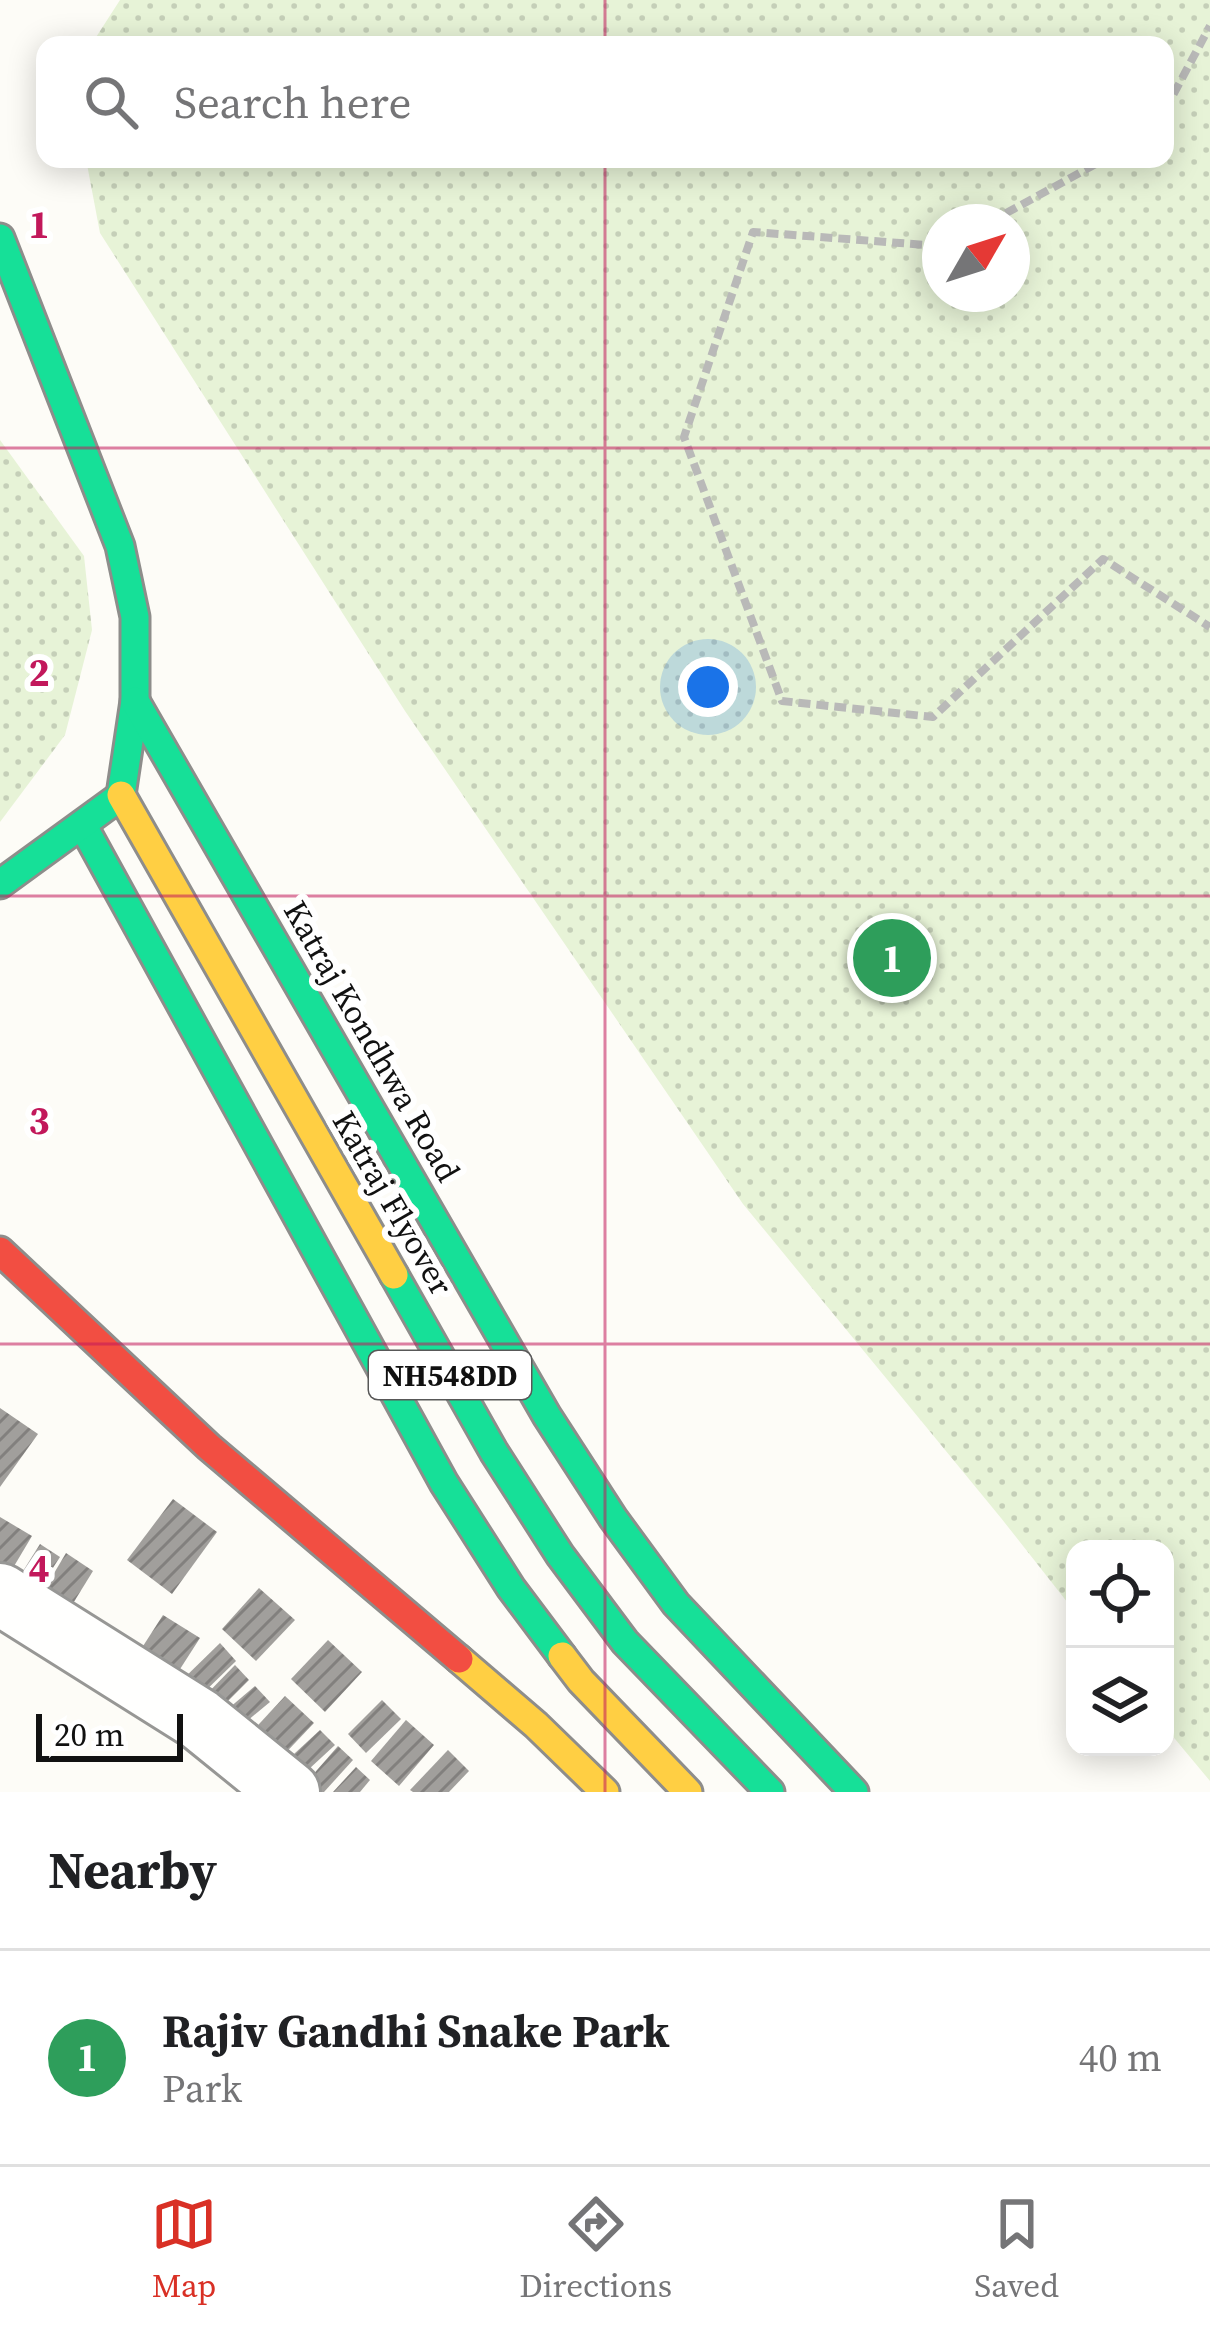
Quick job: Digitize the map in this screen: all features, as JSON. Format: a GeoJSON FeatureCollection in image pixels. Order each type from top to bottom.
{"type":"FeatureCollection","features":[{"type":"Feature","properties":{"kind":"main road","name":"Katraj Kondhwa Road"},"geometry":{"type":"LineString","coordinates":[[0,238],[120,545],[135,617],[135,701],[547,1416],[613,1518],[676,1604],[854,1792]]}},
{"type":"Feature","properties":{"kind":"main road"},"geometry":{"type":"LineString","coordinates":[[0,884],[122,795],[135,701]]}},
{"type":"Feature","properties":{"kind":"main road","name":"Katraj Flyover"},"geometry":{"type":"LineString","coordinates":[[122,795],[494,1452],[560,1555],[626,1642],[770,1792]]}},
{"type":"Feature","properties":{"kind":"main road","name":"NH548DD"},"geometry":{"type":"LineString","coordinates":[[83,826],[444,1483],[511,1588],[581,1681],[688,1792]]}},
{"type":"Feature","properties":{"kind":"main road"},"geometry":{"type":"LineString","coordinates":[[7,1276],[536,1725],[604,1792]]}},
{"type":"Feature","properties":{"kind":"street"},"geometry":{"type":"LineString","coordinates":[[0,1594],[199,1719],[289,1792]]}},
{"type":"Feature","properties":{"kind":"path"},"geometry":{"type":"LineString","coordinates":[[1174,93],[1210,26]]}},
{"type":"Feature","properties":{"kind":"path"},"geometry":{"type":"LineString","coordinates":[[1023,204],[1089,168]]}},
{"type":"Feature","properties":{"kind":"path"},"geometry":{"type":"LineString","coordinates":[[922,245],[753,232],[684,437],[782,701],[933,717],[1103,559],[1210,627]]}},
{"type":"Feature","properties":{"kind":"green space"},"geometry":{"type":"Polygon","coordinates":[[[120,0],[1210,0],[1210,1781],[1174,1738],[1174,1540],[1066,1540],[1066,1601],[743,1204],[405,711],[100,233],[88,168],[1174,168],[1174,36],[97,36],[120,0]]]}},
{"type":"Feature","properties":{"kind":"green space"},"geometry":{"type":"Polygon","coordinates":[[[0,440],[84,556],[92,630],[65,735],[0,822],[0,440]]]}},
{"type":"Feature","properties":{"kind":"building"},"geometry":{"type":"Polygon","coordinates":[[[0,1408],[38,1434],[0,1487],[0,1408]]]}},
{"type":"Feature","properties":{"kind":"building"},"geometry":{"type":"Polygon","coordinates":[[[173,1499],[217,1532],[172,1594],[127,1560],[173,1499]]]}},
{"type":"Feature","properties":{"kind":"building"},"geometry":{"type":"Polygon","coordinates":[[[0,1517],[32,1536],[4,1583],[0,1581],[0,1517]]]}},
{"type":"Feature","properties":{"kind":"building"},"geometry":{"type":"Polygon","coordinates":[[[40,1544],[60,1557],[32,1600],[13,1587],[40,1544]]]}},
{"type":"Feature","properties":{"kind":"building"},"geometry":{"type":"Polygon","coordinates":[[[66,1553],[93,1571],[64,1618],[37,1602],[66,1553]]]}},
{"type":"Feature","properties":{"kind":"building"},"geometry":{"type":"Polygon","coordinates":[[[259,1588],[295,1620],[256,1661],[222,1629],[259,1588]]]}},
{"type":"Feature","properties":{"kind":"building"},"geometry":{"type":"Polygon","coordinates":[[[163,1615],[200,1638],[173,1680],[136,1657],[163,1615]]]}},
{"type":"Feature","properties":{"kind":"building"},"geometry":{"type":"Polygon","coordinates":[[[328,1640],[362,1672],[325,1712],[291,1679],[328,1640]]]}},
{"type":"Feature","properties":{"kind":"building"},"geometry":{"type":"Polygon","coordinates":[[[220,1643],[236,1661],[194,1702],[177,1685],[220,1643]]]}},
{"type":"Feature","properties":{"kind":"building"},"geometry":{"type":"Polygon","coordinates":[[[235,1665],[249,1680],[213,1716],[199,1702],[235,1665]]]}},
{"type":"Feature","properties":{"kind":"building"},"geometry":{"type":"Polygon","coordinates":[[[255,1686],[270,1702],[235,1731],[222,1714],[255,1686]]]}},
{"type":"Feature","properties":{"kind":"building"},"geometry":{"type":"Polygon","coordinates":[[[285,1696],[314,1723],[275,1764],[246,1738],[285,1696]]]}},
{"type":"Feature","properties":{"kind":"building"},"geometry":{"type":"Polygon","coordinates":[[[382,1700],[401,1719],[366,1753],[348,1734],[382,1700]]]}},
{"type":"Feature","properties":{"kind":"building"},"geometry":{"type":"Polygon","coordinates":[[[406,1720],[434,1745],[399,1786],[371,1761],[406,1720]]]}},
{"type":"Feature","properties":{"kind":"building"},"geometry":{"type":"Polygon","coordinates":[[[320,1730],[335,1745],[296,1781],[281,1766],[320,1730]]]}},
{"type":"Feature","properties":{"kind":"building"},"geometry":{"type":"Polygon","coordinates":[[[338,1746],[353,1760],[324,1792],[312,1792],[304,1785],[338,1746]]]}},
{"type":"Feature","properties":{"kind":"building"},"geometry":{"type":"Polygon","coordinates":[[[448,1750],[469,1771],[449,1792],[410,1790],[448,1750]]]}},
{"type":"Feature","properties":{"kind":"building"},"geometry":{"type":"Polygon","coordinates":[[[356,1767],[370,1780],[360,1792],[333,1792],[356,1767]]]}},
{"type":"Feature","properties":{"kind":"traffic: fast"},"geometry":{"type":"LineString","coordinates":[[0,238],[120,546],[135,617],[135,701],[121,795]]}},
{"type":"Feature","properties":{"kind":"traffic: fast"},"geometry":{"type":"LineString","coordinates":[[135,701],[547,1416],[613,1518],[676,1604],[854,1792]]}},
{"type":"Feature","properties":{"kind":"traffic: fast"},"geometry":{"type":"LineString","coordinates":[[0,884],[118,798]]}},
{"type":"Feature","properties":{"kind":"traffic: fast"},"geometry":{"type":"LineString","coordinates":[[83,826],[444,1483],[511,1588],[562,1656]]}},
{"type":"Feature","properties":{"kind":"traffic: fast"},"geometry":{"type":"LineString","coordinates":[[394,1275],[494,1452],[560,1555],[625,1642],[770,1792]]}},
{"type":"Feature","properties":{"kind":"traffic: slow"},"geometry":{"type":"LineString","coordinates":[[121,795],[394,1275]]}},
{"type":"Feature","properties":{"kind":"traffic: slow"},"geometry":{"type":"LineString","coordinates":[[562,1656],[688,1792]]}},
{"type":"Feature","properties":{"kind":"traffic: slow"},"geometry":{"type":"LineString","coordinates":[[459,1659],[605,1792]]}},
{"type":"Feature","properties":{"kind":"traffic: jam"},"geometry":{"type":"LineString","coordinates":[[0,1251],[209,1447],[459,1659]]}},
{"type":"Feature","properties":{"kind":"place","name":"Rajiv Gandhi Snake Park"},"geometry":{"type":"Point","coordinates":[892,958]}}]}
